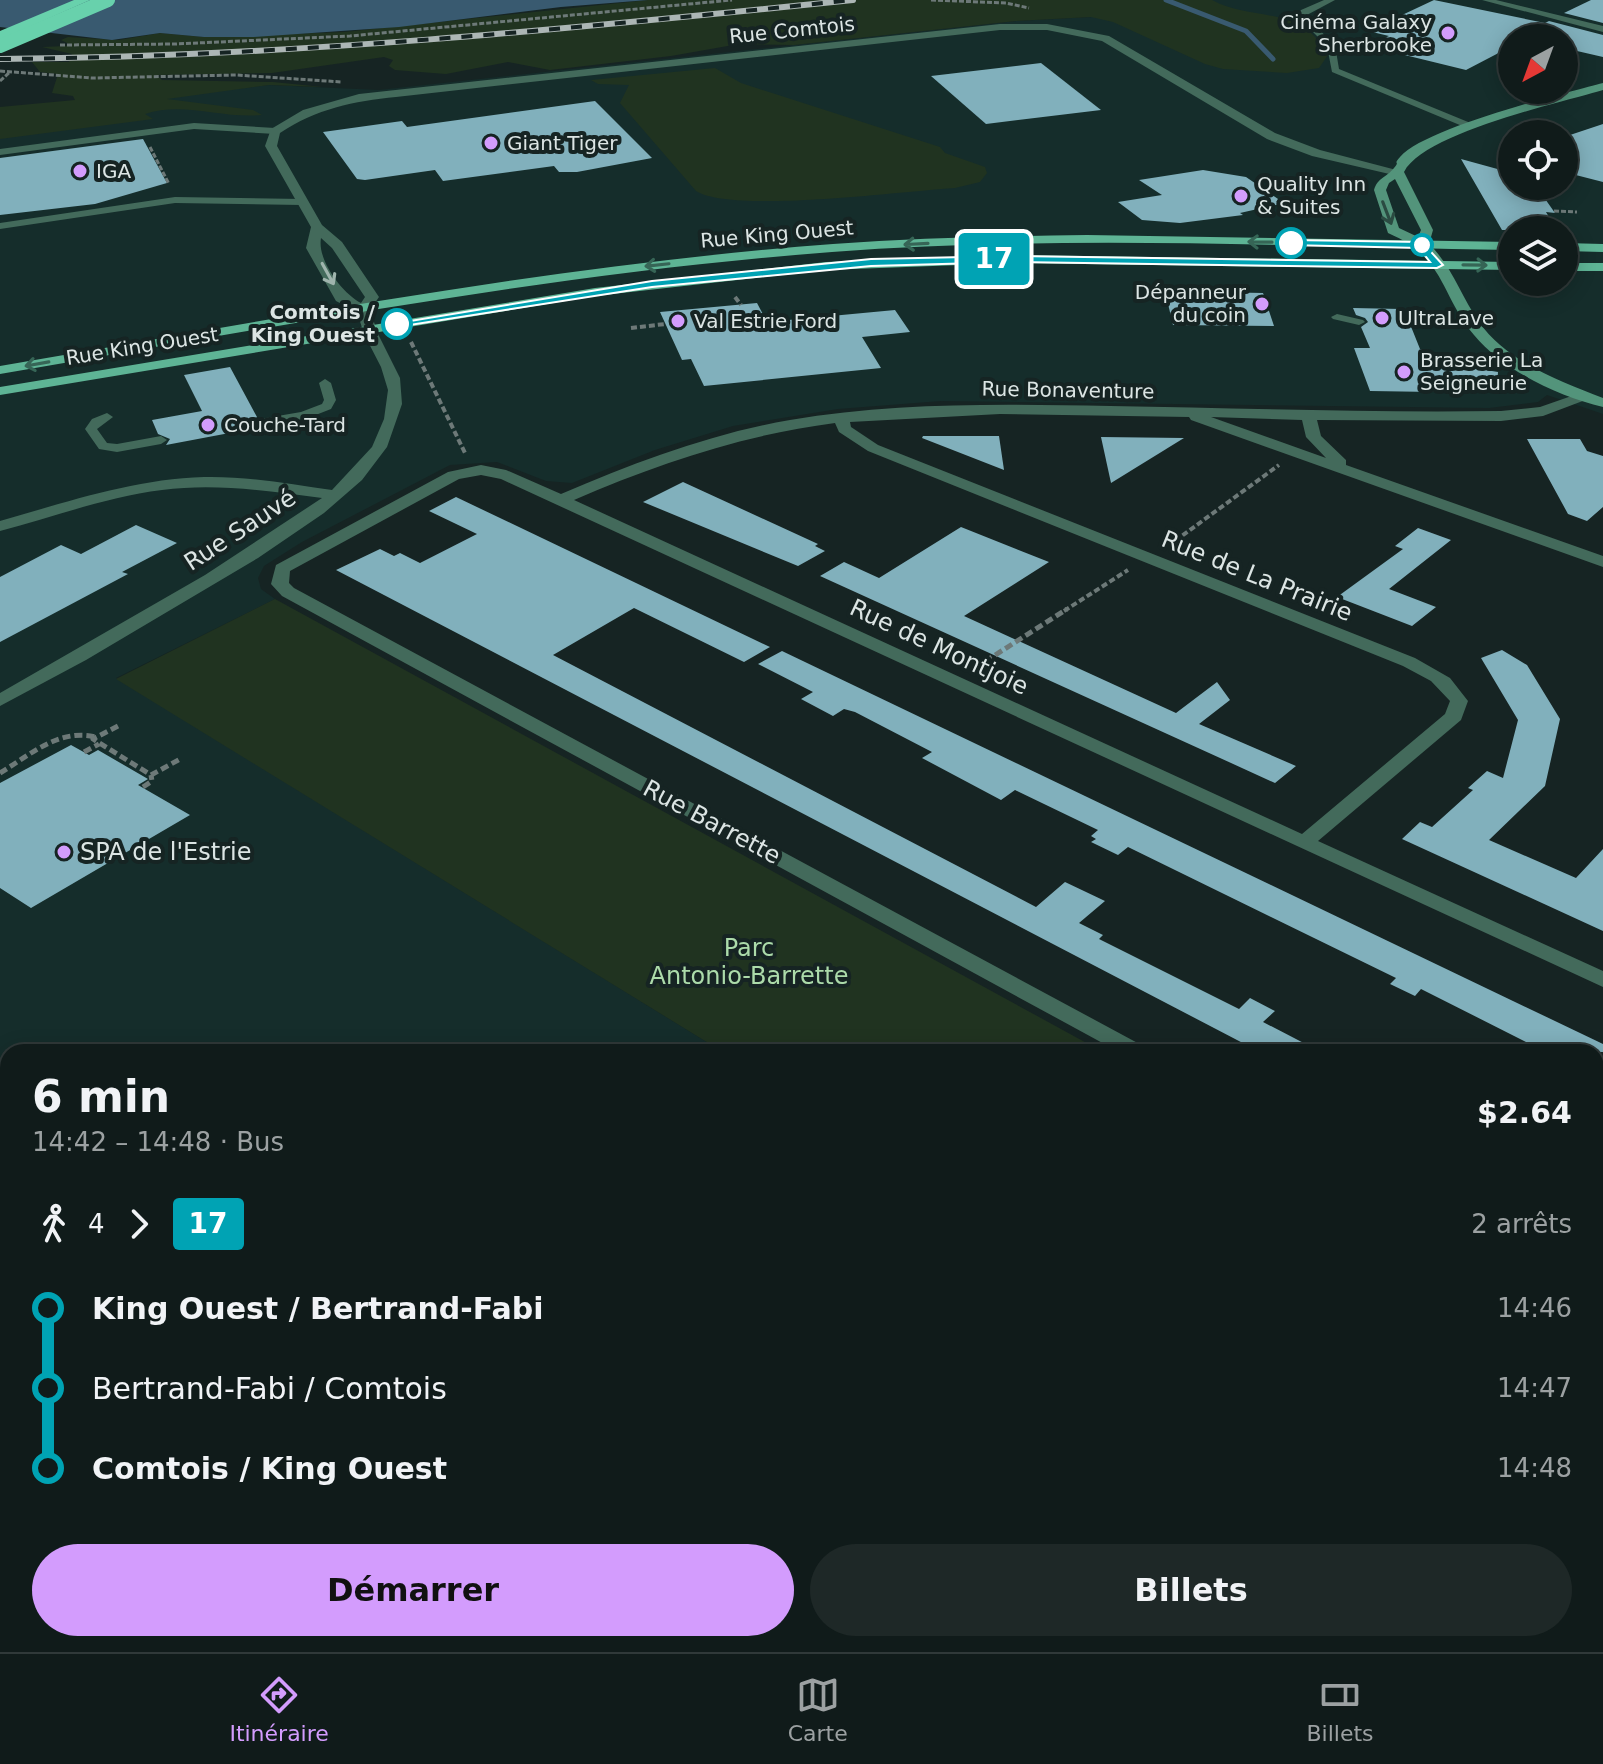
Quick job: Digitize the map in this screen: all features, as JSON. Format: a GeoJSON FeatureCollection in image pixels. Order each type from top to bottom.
{"type":"FeatureCollection","features":[{"type":"Feature","properties":{"kind":"highway"},"geometry":{"type":"LineString","coordinates":[[0,36],[84,0]]}},
{"type":"Feature","properties":{"kind":"highway"},"geometry":{"type":"LineString","coordinates":[[0,46],[108,0]]}},
{"type":"Feature","properties":{"kind":"main road","name":"Rue King Ouest"},"geometry":{"type":"LineString","coordinates":[[0,370],[581,274],[866,246],[1044,240],[1498,246]]}},
{"type":"Feature","properties":{"kind":"main road"},"geometry":{"type":"LineString","coordinates":[[1578,247],[1603,248]]}},
{"type":"Feature","properties":{"kind":"main road","name":"Rue King Ouest"},"geometry":{"type":"LineString","coordinates":[[0,391],[652,284],[871,263],[1013,259],[1498,266]]}},
{"type":"Feature","properties":{"kind":"main road"},"geometry":{"type":"LineString","coordinates":[[1578,267],[1603,267]]}},
{"type":"Feature","properties":{"kind":"street","name":"Rue Comtois"},"geometry":{"type":"LineString","coordinates":[[275,131],[297,115],[345,99],[1000,27],[1047,27],[1087,33],[1118,44],[1271,136],[1316,153],[1398,172]]}},
{"type":"Feature","properties":{"kind":"street"},"geometry":{"type":"LineString","coordinates":[[1603,86],[1470,126],[1418,149],[1404,160],[1398,172],[1383,181],[1381,198],[1393,230],[1422,245],[1471,321],[1490,344],[1531,372],[1603,403]]}},
{"type":"Feature","properties":{"kind":"street"},"geometry":{"type":"LineString","coordinates":[[275,131],[271,146],[302,202],[317,227],[337,245],[372,297],[363,310],[366,329]]}},
{"type":"Feature","properties":{"kind":"street"},"geometry":{"type":"LineString","coordinates":[[1398,172],[1427,230],[1422,245]]}},
{"type":"Feature","properties":{"kind":"street"},"geometry":{"type":"LineString","coordinates":[[317,227],[313,248],[341,298],[363,310]]}},
{"type":"Feature","properties":{"kind":"street","name":"Rue Sauvé"},"geometry":{"type":"LineString","coordinates":[[0,700],[74,662],[234,565],[333,495],[370,461],[391,421],[395,405],[393,373],[387,358],[366,329]]}},
{"type":"Feature","properties":{"kind":"street","name":"Rue Bonaventure"},"geometry":{"type":"LineString","coordinates":[[562,500],[636,468],[712,442],[841,418],[967,409],[1517,415],[1543,411],[1583,396]]}},
{"type":"Feature","properties":{"kind":"street"},"geometry":{"type":"LineString","coordinates":[[1183,412],[1603,562]]}},
{"type":"Feature","properties":{"kind":"street"},"geometry":{"type":"LineString","coordinates":[[1308,413],[1319,445],[1357,474]]}},
{"type":"Feature","properties":{"kind":"street","name":"Rue de La Prairie"},"geometry":{"type":"LineString","coordinates":[[841,418],[844,429],[873,448],[1409,662],[1435,674],[1452,687],[1459,701],[1454,716],[1442,729],[1304,842]]}},
{"type":"Feature","properties":{"kind":"street","name":"Rue de Montjoie"},"geometry":{"type":"LineString","coordinates":[[288,592],[278,577],[292,561],[454,475],[481,470],[493,472],[562,500],[1603,980]]}},
{"type":"Feature","properties":{"kind":"street"},"geometry":{"type":"LineString","coordinates":[[0,526],[128,491],[187,483],[236,484],[333,495]]}},
{"type":"Feature","properties":{"kind":"street","name":"Rue Barrette"},"geometry":{"type":"LineString","coordinates":[[288,592],[1122,1044]]}},
{"type":"Feature","properties":{"kind":"lane"},"geometry":{"type":"LineString","coordinates":[[1331,0],[1301,16],[1335,49],[1338,57],[1335,70],[1470,126]]}},
{"type":"Feature","properties":{"kind":"lane"},"geometry":{"type":"LineString","coordinates":[[1486,0],[1603,29]]}},
{"type":"Feature","properties":{"kind":"lane"},"geometry":{"type":"LineString","coordinates":[[0,152],[194,126],[275,131]]}},
{"type":"Feature","properties":{"kind":"lane"},"geometry":{"type":"LineString","coordinates":[[0,226],[175,200],[302,202]]}},
{"type":"Feature","properties":{"kind":"lane"},"geometry":{"type":"LineString","coordinates":[[1337,317],[1357,317]]}},
{"type":"Feature","properties":{"kind":"lane"},"geometry":{"type":"LineString","coordinates":[[1407,318],[1425,317]]}},
{"type":"Feature","properties":{"kind":"lane"},"geometry":{"type":"LineString","coordinates":[[260,423],[304,415],[327,406],[330,400],[325,383]]}},
{"type":"Feature","properties":{"kind":"lane"},"geometry":{"type":"LineString","coordinates":[[107,417],[96,422],[91,429],[103,446],[117,448],[161,440]]}},
{"type":"Feature","properties":{"kind":"path"},"geometry":{"type":"LineString","coordinates":[[50,44],[168,44],[379,34],[525,17],[732,0]]}},
{"type":"Feature","properties":{"kind":"path"},"geometry":{"type":"LineString","coordinates":[[931,0],[1006,3],[1037,10]]}},
{"type":"Feature","properties":{"kind":"path"},"geometry":{"type":"LineString","coordinates":[[0,71],[92,78],[236,75],[343,83]]}},
{"type":"Feature","properties":{"kind":"path"},"geometry":{"type":"LineString","coordinates":[[0,81],[10,72]]}},
{"type":"Feature","properties":{"kind":"path"},"geometry":{"type":"LineString","coordinates":[[147,141],[173,191]]}},
{"type":"Feature","properties":{"kind":"path"},"geometry":{"type":"LineString","coordinates":[[1554,211],[1577,212]]}},
{"type":"Feature","properties":{"kind":"path"},"geometry":{"type":"LineString","coordinates":[[735,297],[741,305]]}},
{"type":"Feature","properties":{"kind":"path"},"geometry":{"type":"LineString","coordinates":[[631,328],[665,324]]}},
{"type":"Feature","properties":{"kind":"path"},"geometry":{"type":"LineString","coordinates":[[84,752],[118,726]]}},
{"type":"Feature","properties":{"kind":"path"},"geometry":{"type":"LineString","coordinates":[[0,773],[50,741],[89,734],[151,775],[152,781],[143,787]]}},
{"type":"Feature","properties":{"kind":"path"},"geometry":{"type":"LineString","coordinates":[[151,775],[182,758]]}},
{"type":"Feature","properties":{"kind":"shaded area"},"geometry":{"type":"Polygon","coordinates":[[[1168,0],[1603,0],[1603,414],[1547,395],[1538,402],[1489,408],[941,401],[838,409],[733,426],[655,450],[572,483],[546,481],[497,462],[450,465],[302,542],[264,566],[258,578],[261,589],[275,599],[116,678],[710,1044],[0,1044],[0,118],[269,85],[379,90],[1016,21],[1091,17],[1168,0]]]}},
{"type":"Feature","properties":{"kind":"green space"},"geometry":{"type":"Polygon","coordinates":[[[648,0],[1212,0],[1228,7],[1290,21],[1317,39],[1328,55],[1319,68],[1287,73],[1223,69],[1205,64],[1113,22],[1091,17],[1016,21],[794,45],[739,44],[671,56],[550,70],[508,62],[446,74],[395,70],[389,66],[393,60],[384,57],[272,73],[157,75],[162,80],[273,82],[323,87],[269,85],[167,99],[253,110],[262,115],[159,110],[145,114],[153,119],[0,139],[0,107],[75,100],[73,96],[52,93],[58,74],[40,72],[32,62],[69,62],[72,54],[42,47],[66,46],[69,44],[61,40],[68,37],[119,40],[160,33],[204,37],[344,32],[648,0]]]}},
{"type":"Feature","properties":{"kind":"green space"},"geometry":{"type":"Polygon","coordinates":[[[715,68],[741,83],[940,147],[945,153],[985,167],[987,173],[980,182],[955,188],[780,201],[716,198],[696,191],[620,103],[629,85],[598,84],[591,80],[715,68]]]}},
{"type":"Feature","properties":{"kind":"green space","name":"Parc Antonio-Barrette"},"geometry":{"type":"Polygon","coordinates":[[[275,599],[1088,1044],[710,1044],[116,679],[275,599]]]}},
{"type":"Feature","properties":{"kind":"water"},"geometry":{"type":"Polygon","coordinates":[[[0,0],[648,0],[561,7],[399,27],[254,37],[160,33],[112,40],[0,27],[0,0]]]}},
{"type":"Feature","properties":{"kind":"building","name":"Cinéma Galaxy Sherbrooke"},"geometry":{"type":"Polygon","coordinates":[[[1434,0],[1561,24],[1498,24],[1498,53],[1466,70],[1368,46],[1389,36],[1368,31],[1434,0]]]}},
{"type":"Feature","properties":{"kind":"building"},"geometry":{"type":"Polygon","coordinates":[[[1591,0],[1603,0],[1603,23],[1564,13],[1591,0]]]}},
{"type":"Feature","properties":{"kind":"building","name":"Cinéma Galaxy Sherbrooke"},"geometry":{"type":"Polygon","coordinates":[[[1578,29],[1603,35],[1603,57],[1578,51],[1578,29]]]}},
{"type":"Feature","properties":{"kind":"building"},"geometry":{"type":"Polygon","coordinates":[[[1041,63],[1101,110],[986,124],[931,76],[1041,63]]]}},
{"type":"Feature","properties":{"kind":"building"},"geometry":{"type":"Polygon","coordinates":[[[595,101],[652,158],[577,172],[559,172],[554,166],[443,181],[435,170],[365,180],[357,179],[323,132],[402,121],[407,127],[595,101]]]}},
{"type":"Feature","properties":{"kind":"building"},"geometry":{"type":"Polygon","coordinates":[[[1603,124],[1603,182],[1578,176],[1578,132],[1603,124]]]}},
{"type":"Feature","properties":{"kind":"building","name":"IGA"},"geometry":{"type":"Polygon","coordinates":[[[143,139],[167,183],[95,204],[0,215],[0,158],[143,139]]]}},
{"type":"Feature","properties":{"kind":"building"},"geometry":{"type":"Polygon","coordinates":[[[1461,159],[1498,169],[1498,200],[1546,200],[1555,213],[1546,212],[1548,216],[1498,216],[1498,223],[1461,159]]]}},
{"type":"Feature","properties":{"kind":"building","name":"Quality Inn & Suites"},"geometry":{"type":"Polygon","coordinates":[[[1203,170],[1246,177],[1281,201],[1276,201],[1280,204],[1240,213],[1243,215],[1180,223],[1142,220],[1118,202],[1162,195],[1139,180],[1203,170]]]}},
{"type":"Feature","properties":{"kind":"building"},"geometry":{"type":"Polygon","coordinates":[[[1165,291],[1263,293],[1274,326],[1173,325],[1165,291]]]}},
{"type":"Feature","properties":{"kind":"building"},"geometry":{"type":"Polygon","coordinates":[[[757,303],[767,322],[895,310],[910,332],[862,337],[881,368],[704,386],[691,359],[682,360],[660,312],[757,303]]]}},
{"type":"Feature","properties":{"kind":"building"},"geometry":{"type":"Polygon","coordinates":[[[1353,308],[1401,309],[1397,315],[1408,319],[1420,349],[1427,349],[1432,361],[1498,372],[1497,386],[1431,385],[1434,392],[1370,391],[1354,348],[1370,348],[1361,327],[1368,322],[1356,315],[1353,308]]]}},
{"type":"Feature","properties":{"kind":"building"},"geometry":{"type":"Polygon","coordinates":[[[230,367],[257,417],[251,422],[256,428],[166,445],[170,439],[158,434],[152,420],[202,411],[184,375],[230,367]]]}},
{"type":"Feature","properties":{"kind":"building"},"geometry":{"type":"Polygon","coordinates":[[[999,436],[1004,470],[922,438],[999,436]]]}},
{"type":"Feature","properties":{"kind":"building"},"geometry":{"type":"Polygon","coordinates":[[[1101,437],[1184,438],[1111,483],[1101,437]]]}},
{"type":"Feature","properties":{"kind":"building"},"geometry":{"type":"Polygon","coordinates":[[[1527,439],[1580,439],[1587,451],[1603,456],[1603,507],[1587,521],[1568,514],[1527,439]]]}},
{"type":"Feature","properties":{"kind":"building"},"geometry":{"type":"Polygon","coordinates":[[[683,482],[818,544],[815,546],[825,551],[798,566],[643,502],[683,482]]]}},
{"type":"Feature","properties":{"kind":"building"},"geometry":{"type":"Polygon","coordinates":[[[456,497],[770,647],[744,662],[634,608],[553,655],[1036,907],[1065,882],[1105,901],[1079,923],[1103,935],[1099,939],[1239,1009],[1250,998],[1275,1011],[1263,1022],[1306,1044],[1245,1044],[336,570],[380,549],[394,556],[400,553],[420,563],[477,534],[429,511],[456,497]]]}},
{"type":"Feature","properties":{"kind":"building"},"geometry":{"type":"Polygon","coordinates":[[[136,525],[177,543],[122,572],[128,574],[0,642],[0,577],[61,545],[81,554],[136,525]]]}},
{"type":"Feature","properties":{"kind":"building"},"geometry":{"type":"Polygon","coordinates":[[[961,527],[1049,562],[964,616],[1176,713],[1217,682],[1230,700],[1199,724],[1296,766],[1275,783],[820,576],[844,562],[879,578],[961,527]]]}},
{"type":"Feature","properties":{"kind":"building"},"geometry":{"type":"Polygon","coordinates":[[[1418,528],[1451,540],[1389,589],[1436,607],[1412,626],[1337,597],[1403,549],[1395,546],[1418,528]]]}},
{"type":"Feature","properties":{"kind":"building"},"geometry":{"type":"Polygon","coordinates":[[[1502,650],[1527,665],[1560,719],[1545,786],[1489,840],[1576,878],[1603,849],[1603,931],[1402,839],[1420,822],[1432,827],[1473,790],[1468,788],[1487,771],[1503,778],[1518,720],[1481,658],[1502,650]]]}},
{"type":"Feature","properties":{"kind":"building"},"geometry":{"type":"Polygon","coordinates":[[[782,651],[1603,1044],[1530,1044],[1421,989],[1415,996],[1390,984],[1396,978],[1128,847],[1118,855],[1091,842],[1096,839],[1091,836],[1098,830],[1015,790],[1001,800],[922,758],[932,752],[855,712],[844,709],[833,716],[801,699],[813,692],[758,664],[782,651]]]}},
{"type":"Feature","properties":{"kind":"building","name":"SPA de l'Estrie"},"geometry":{"type":"Polygon","coordinates":[[[71,745],[89,755],[98,750],[148,779],[138,785],[190,815],[31,908],[0,888],[0,783],[71,745]]]}},
{"type":"Feature","properties":{"kind":"waterway"},"geometry":{"type":"LineString","coordinates":[[1166,0],[1246,31],[1273,59]]}},
{"type":"Feature","properties":{"kind":"railway"},"geometry":{"type":"LineString","coordinates":[[0,59],[214,53],[427,40],[853,0]]}},
{"type":"Feature","properties":{"kind":"bus line","name":"17"},"geometry":{"type":"LineString","coordinates":[[397,324],[652,284],[871,263],[1013,259],[1437,265],[1422,245],[1291,243]]}},
{"type":"Feature","properties":{"kind":"place","name":"Cinéma Galaxy Sherbrooke"},"geometry":{"type":"Point","coordinates":[1448,33]}},
{"type":"Feature","properties":{"kind":"place","name":"Giant Tiger"},"geometry":{"type":"Point","coordinates":[491,143]}},
{"type":"Feature","properties":{"kind":"place","name":"IGA"},"geometry":{"type":"Point","coordinates":[80,171]}},
{"type":"Feature","properties":{"kind":"place","name":"Quality Inn & Suites"},"geometry":{"type":"Point","coordinates":[1241,196]}},
{"type":"Feature","properties":{"kind":"place","name":"Dépanneur du coin"},"geometry":{"type":"Point","coordinates":[1262,304]}},
{"type":"Feature","properties":{"kind":"place","name":"UltraLave"},"geometry":{"type":"Point","coordinates":[1382,318]}},
{"type":"Feature","properties":{"kind":"place","name":"Val Estrie Ford"},"geometry":{"type":"Point","coordinates":[678,321]}},
{"type":"Feature","properties":{"kind":"place","name":"Comtois / King Ouest"},"geometry":{"type":"Point","coordinates":[397,324]}},
{"type":"Feature","properties":{"kind":"place","name":"Brasserie La Seigneurie"},"geometry":{"type":"Point","coordinates":[1404,372]}},
{"type":"Feature","properties":{"kind":"place","name":"Couche-Tard"},"geometry":{"type":"Point","coordinates":[208,425]}},
{"type":"Feature","properties":{"kind":"place","name":"SPA de l'Estrie"},"geometry":{"type":"Point","coordinates":[64,852]}}]}
